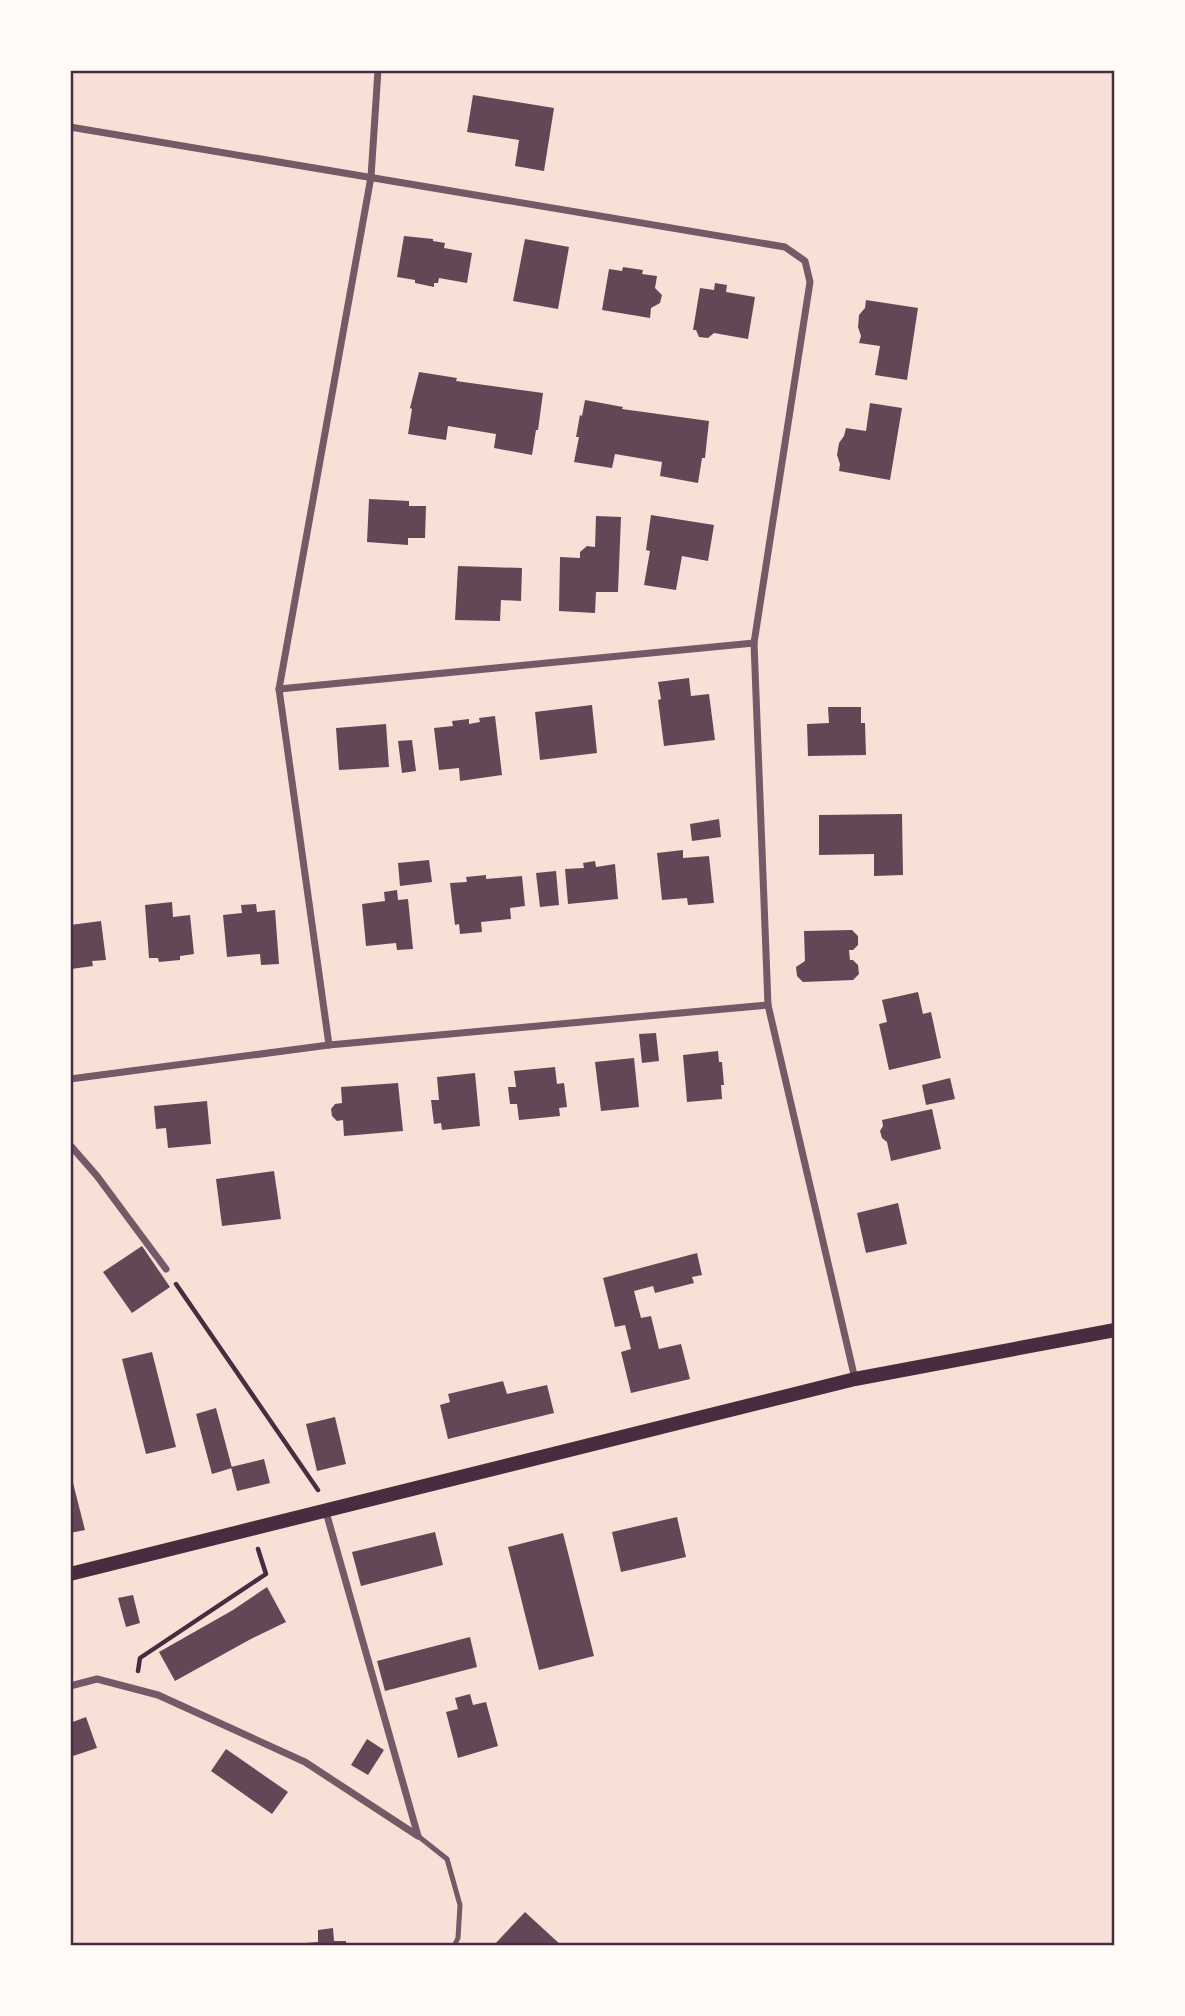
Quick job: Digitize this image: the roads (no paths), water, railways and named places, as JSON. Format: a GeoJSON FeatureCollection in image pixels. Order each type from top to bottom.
{"type":"FeatureCollection","features":[{"type":"Feature","properties":{"kind":"main road"},"geometry":{"type":"LineString","coordinates":[[70,1574],[855,1379],[1115,1330]]}},
{"type":"Feature","properties":{"kind":"street"},"geometry":{"type":"LineString","coordinates":[[329,1045],[279,689],[371,177],[378,70]]}},
{"type":"Feature","properties":{"kind":"street"},"geometry":{"type":"LineString","coordinates":[[70,127],[785,247],[805,261],[810,282],[754,643],[768,1005],[855,1379]]}},
{"type":"Feature","properties":{"kind":"street"},"geometry":{"type":"LineString","coordinates":[[279,689],[754,643]]}},
{"type":"Feature","properties":{"kind":"street"},"geometry":{"type":"LineString","coordinates":[[70,1079],[329,1045],[768,1005]]}},
{"type":"Feature","properties":{"kind":"street"},"geometry":{"type":"LineString","coordinates":[[70,1145],[97,1176],[166,1269]]}},
{"type":"Feature","properties":{"kind":"street"},"geometry":{"type":"LineString","coordinates":[[326,1512],[418,1836]]}},
{"type":"Feature","properties":{"kind":"street"},"geometry":{"type":"LineString","coordinates":[[70,1686],[97,1679],[158,1695],[305,1762],[418,1836]]}},
{"type":"Feature","properties":{"kind":"lane"},"geometry":{"type":"LineString","coordinates":[[418,1836],[447,1859],[460,1905],[458,1938],[454,1946]]}}]}
